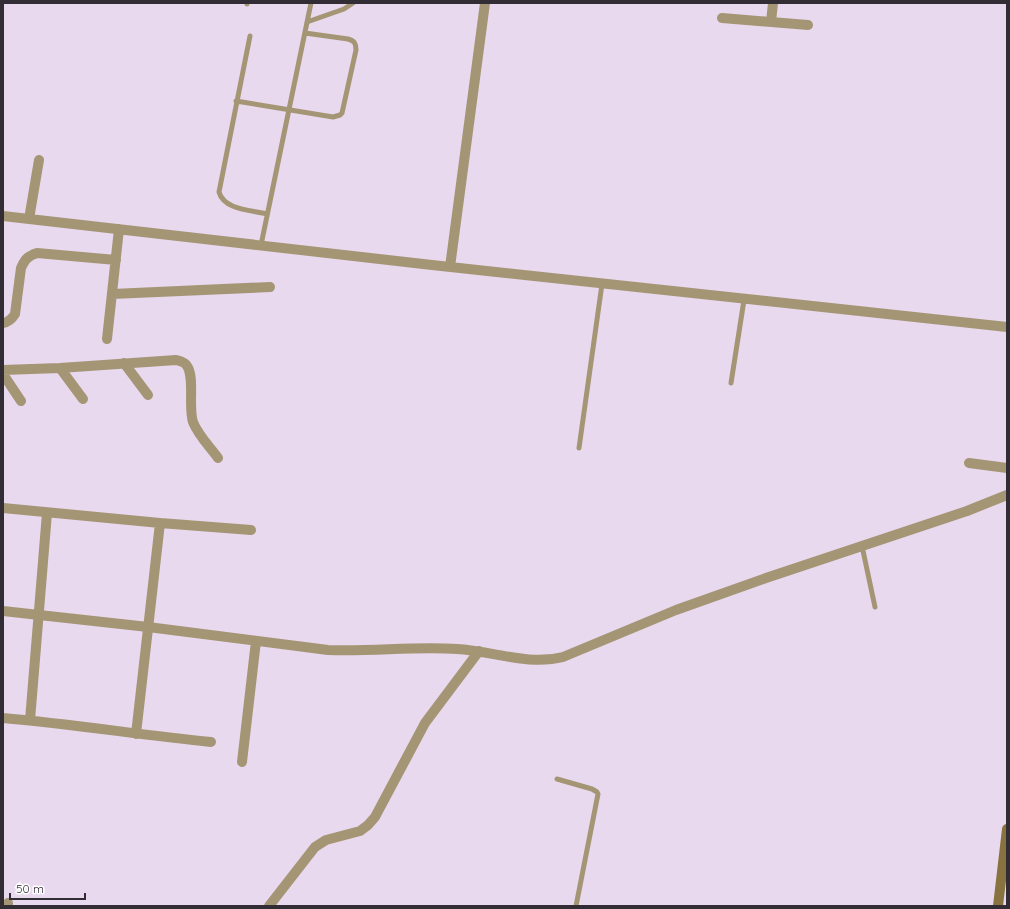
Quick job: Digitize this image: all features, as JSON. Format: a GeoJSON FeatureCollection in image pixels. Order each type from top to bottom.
{"type":"FeatureCollection","features":[{"type":"Feature","properties":{"kind":"street"},"geometry":{"type":"LineString","coordinates":[[450,267],[485,3]]}},
{"type":"Feature","properties":{"kind":"street"},"geometry":{"type":"LineString","coordinates":[[771,22],[773,3]]}},
{"type":"Feature","properties":{"kind":"street"},"geometry":{"type":"LineString","coordinates":[[722,18],[808,25]]}},
{"type":"Feature","properties":{"kind":"street"},"geometry":{"type":"LineString","coordinates":[[29,219],[39,160]]}},
{"type":"Feature","properties":{"kind":"street"},"geometry":{"type":"LineString","coordinates":[[3,216],[744,300],[1007,327]]}},
{"type":"Feature","properties":{"kind":"street"},"geometry":{"type":"LineString","coordinates":[[106,339],[119,229]]}},
{"type":"Feature","properties":{"kind":"street"},"geometry":{"type":"LineString","coordinates":[[3,322],[8,322],[15,314],[22,268],[24,261],[29,255],[37,253],[116,260]]}},
{"type":"Feature","properties":{"kind":"street"},"geometry":{"type":"LineString","coordinates":[[112,294],[270,287]]}},
{"type":"Feature","properties":{"kind":"street"},"geometry":{"type":"LineString","coordinates":[[3,370],[60,368],[176,360],[183,362],[190,372],[193,420],[199,433],[218,458]]}},
{"type":"Feature","properties":{"kind":"street"},"geometry":{"type":"LineString","coordinates":[[124,363],[148,395]]}},
{"type":"Feature","properties":{"kind":"street"},"geometry":{"type":"LineString","coordinates":[[60,368],[83,399]]}},
{"type":"Feature","properties":{"kind":"street"},"geometry":{"type":"LineString","coordinates":[[3,374],[21,401]]}},
{"type":"Feature","properties":{"kind":"street"},"geometry":{"type":"LineString","coordinates":[[969,463],[1007,468]]}},
{"type":"Feature","properties":{"kind":"street"},"geometry":{"type":"LineString","coordinates":[[3,611],[148,627],[328,650],[343,651],[437,648],[479,651],[530,660],[553,660],[676,610],[766,578],[967,511],[1007,495]]}},
{"type":"Feature","properties":{"kind":"street"},"geometry":{"type":"LineString","coordinates":[[3,508],[251,530]]}},
{"type":"Feature","properties":{"kind":"street"},"geometry":{"type":"LineString","coordinates":[[30,720],[47,513]]}},
{"type":"Feature","properties":{"kind":"street"},"geometry":{"type":"LineString","coordinates":[[136,734],[160,523]]}},
{"type":"Feature","properties":{"kind":"street"},"geometry":{"type":"LineString","coordinates":[[242,762],[256,641]]}},
{"type":"Feature","properties":{"kind":"street"},"geometry":{"type":"LineString","coordinates":[[269,906],[315,847],[326,840],[360,831],[375,817],[425,723],[479,651]]}},
{"type":"Feature","properties":{"kind":"street"},"geometry":{"type":"LineString","coordinates":[[3,718],[211,742]]}},
{"type":"Feature","properties":{"kind":"street"},"geometry":{"type":"LineString","coordinates":[[1001,899],[1007,829]]}},
{"type":"Feature","properties":{"kind":"lane"},"geometry":{"type":"LineString","coordinates":[[261,245],[311,3]]}},
{"type":"Feature","properties":{"kind":"lane"},"geometry":{"type":"LineString","coordinates":[[307,22],[344,9],[353,3]]}},
{"type":"Feature","properties":{"kind":"lane"},"geometry":{"type":"LineString","coordinates":[[236,101],[333,117],[340,115],[344,109],[356,44],[353,40],[348,38],[305,33]]}},
{"type":"Feature","properties":{"kind":"lane"},"geometry":{"type":"LineString","coordinates":[[250,36],[219,192],[220,197],[231,206],[267,214]]}},
{"type":"Feature","properties":{"kind":"lane"},"geometry":{"type":"LineString","coordinates":[[579,448],[602,284]]}},
{"type":"Feature","properties":{"kind":"lane"},"geometry":{"type":"LineString","coordinates":[[731,383],[744,300]]}},
{"type":"Feature","properties":{"kind":"lane"},"geometry":{"type":"LineString","coordinates":[[862,546],[876,607]]}},
{"type":"Feature","properties":{"kind":"lane"},"geometry":{"type":"LineString","coordinates":[[557,779],[592,789],[598,794],[576,906]]}}]}
